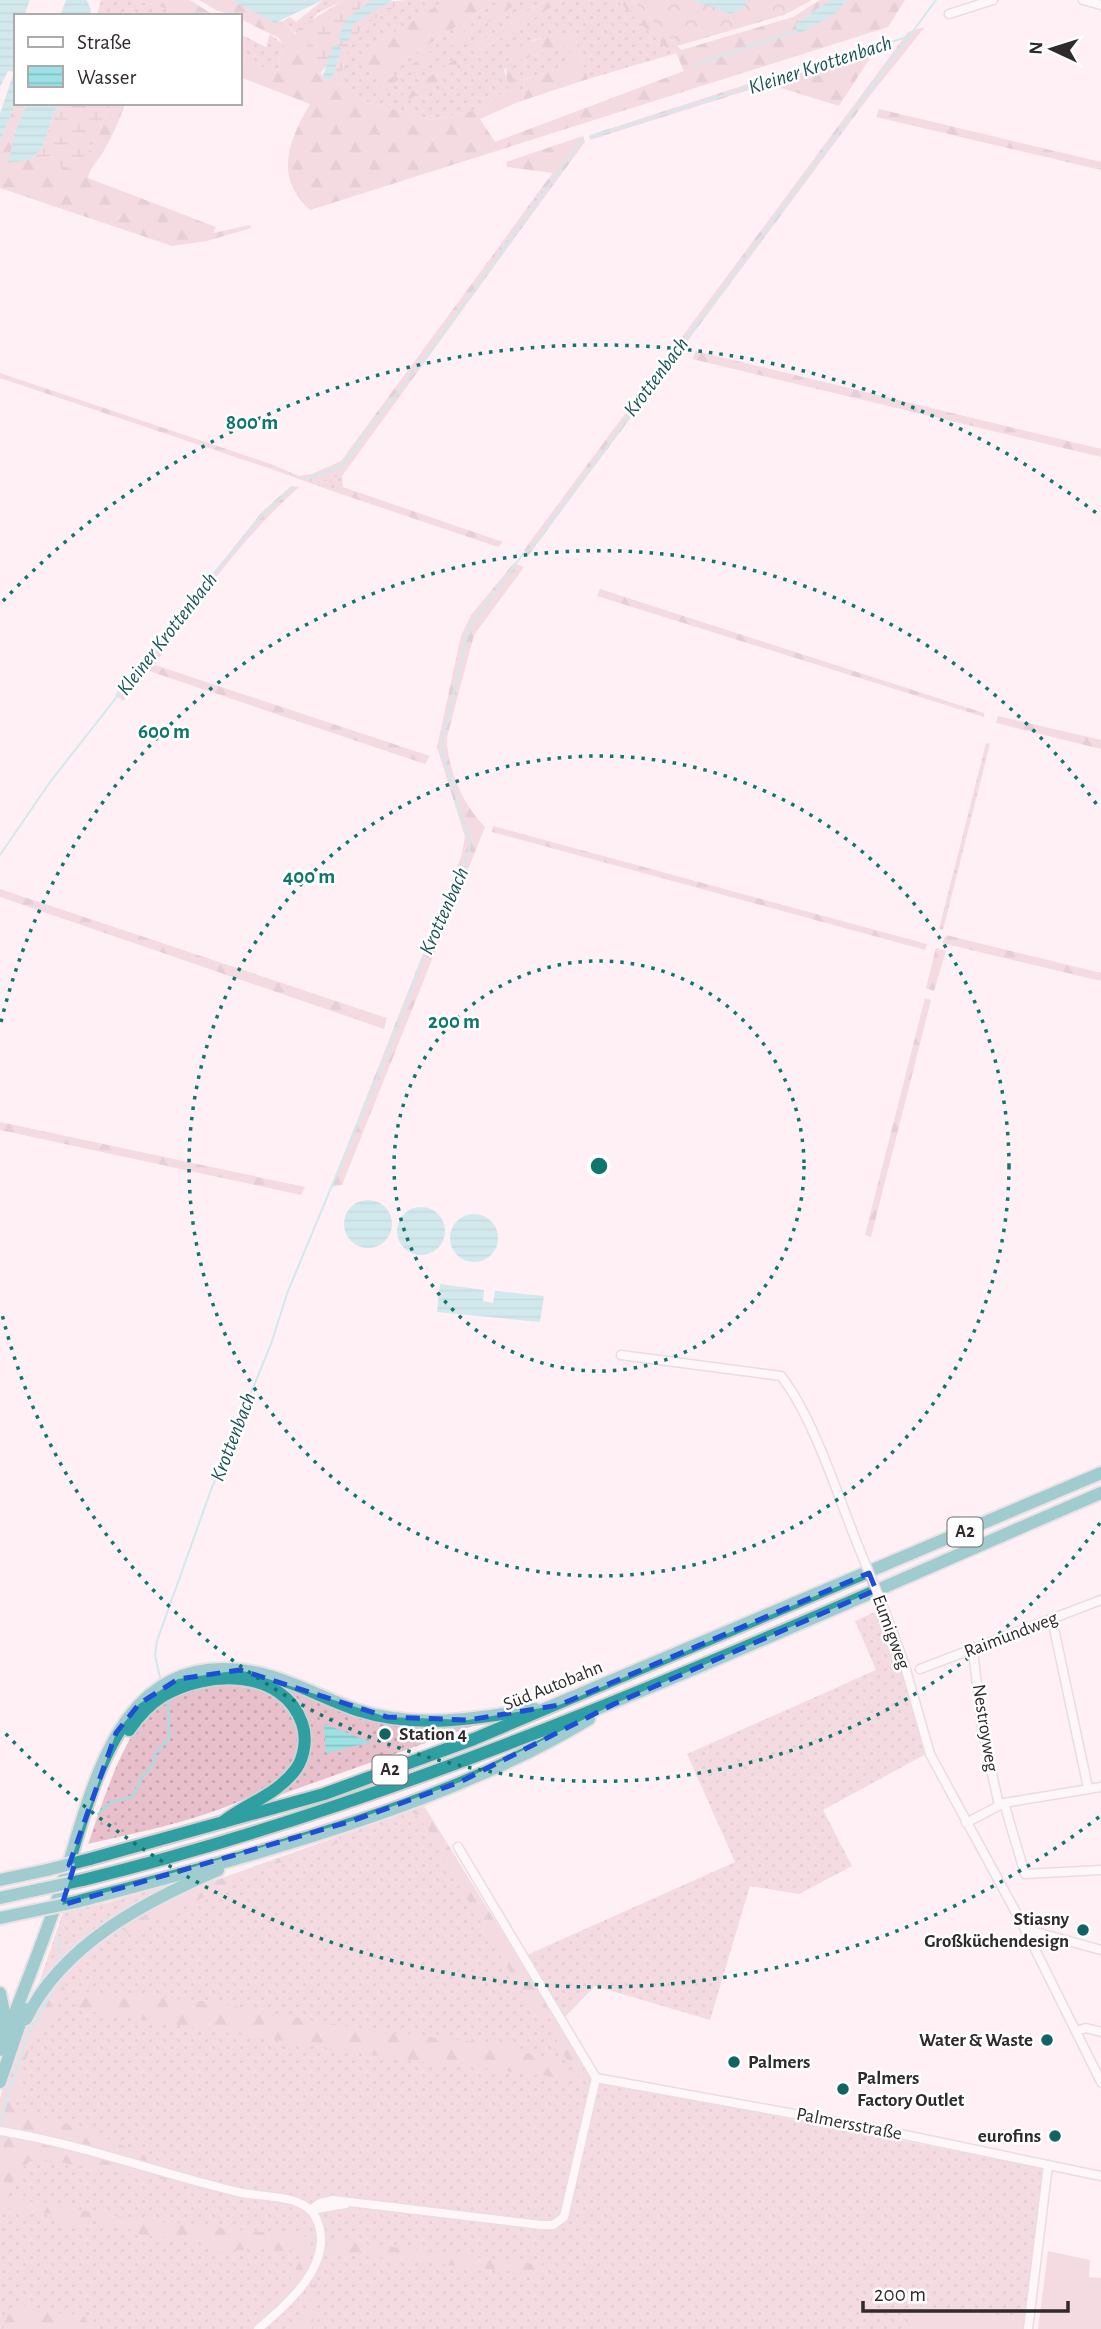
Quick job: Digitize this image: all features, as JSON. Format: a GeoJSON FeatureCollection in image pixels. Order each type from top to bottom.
{"type":"FeatureCollection","features":[{"type":"Feature","properties":{"kind":"highway","name":"Süd Autobahn"},"geometry":{"type":"LineString","coordinates":[[0,1880],[217,1826],[324,1794],[559,1704],[1101,1473]]}},
{"type":"Feature","properties":{"kind":"highway","name":"Süd Autobahn"},"geometry":{"type":"LineString","coordinates":[[0,1898],[170,1858],[344,1804],[614,1704],[1101,1493]]}},
{"type":"Feature","properties":{"kind":"highway"},"geometry":{"type":"LineString","coordinates":[[0,2082],[5,2052],[104,1754],[129,1715],[151,1699],[171,1687],[217,1670],[261,1674],[358,1710],[412,1721],[468,1720],[559,1704]]}},
{"type":"Feature","properties":{"kind":"highway"},"geometry":{"type":"LineString","coordinates":[[171,1687],[219,1679],[259,1682],[290,1700],[304,1730],[304,1748],[298,1766],[285,1782],[217,1826]]}},
{"type":"Feature","properties":{"kind":"highway"},"geometry":{"type":"LineString","coordinates":[[0,1917],[76,1902],[251,1855],[460,1782],[568,1732],[614,1704]]}},
{"type":"Feature","properties":{"kind":"highway"},"geometry":{"type":"LineString","coordinates":[[5,2052],[55,1974],[70,1959],[103,1933],[149,1903],[251,1855]]}},
{"type":"Feature","properties":{"kind":"highway"},"geometry":{"type":"LineString","coordinates":[[0,1993],[5,2012],[0,2043]]}},
{"type":"Feature","properties":{"kind":"street"},"geometry":{"type":"LineString","coordinates":[[949,14],[993,0]]}},
{"type":"Feature","properties":{"kind":"street"},"geometry":{"type":"LineString","coordinates":[[1083,0],[1101,5]]}},
{"type":"Feature","properties":{"kind":"street","name":"Eumigweg"},"geometry":{"type":"LineString","coordinates":[[621,1355],[781,1376],[789,1386],[814,1439],[887,1618],[904,1663],[930,1755],[1025,1929],[1101,2082]]}},
{"type":"Feature","properties":{"kind":"street","name":"Raimundweg"},"geometry":{"type":"LineString","coordinates":[[920,1669],[1101,1600]]}},
{"type":"Feature","properties":{"kind":"street"},"geometry":{"type":"LineString","coordinates":[[1052,1619],[1088,1788]]}},
{"type":"Feature","properties":{"kind":"street","name":"Nestroyweg"},"geometry":{"type":"LineString","coordinates":[[973,1650],[982,1729],[1002,1804],[1025,1874],[1101,1870]]}},
{"type":"Feature","properties":{"kind":"street"},"geometry":{"type":"LineString","coordinates":[[966,1823],[1002,1804],[1101,1787]]}},
{"type":"Feature","properties":{"kind":"street"},"geometry":{"type":"LineString","coordinates":[[310,2210],[320,2203],[333,2200],[541,2225],[559,2222],[567,2208],[596,2078],[458,1847]]}},
{"type":"Feature","properties":{"kind":"street"},"geometry":{"type":"LineString","coordinates":[[1025,1929],[1101,1950]]}},
{"type":"Feature","properties":{"kind":"street"},"geometry":{"type":"LineString","coordinates":[[1076,2031],[1086,2028],[1101,2032]]}},
{"type":"Feature","properties":{"kind":"street","name":"Palmersstraße"},"geometry":{"type":"LineString","coordinates":[[596,2078],[1101,2176]]}},
{"type":"Feature","properties":{"kind":"street"},"geometry":{"type":"LineString","coordinates":[[0,2132],[80,2148],[251,2196],[288,2200],[310,2210],[316,2219],[319,2243],[312,2269],[295,2296],[258,2329]]}},
{"type":"Feature","properties":{"kind":"street"},"geometry":{"type":"LineString","coordinates":[[1028,2329],[1048,2165]]}},
{"type":"Feature","properties":{"kind":"highlighted area"},"geometry":{"type":"Polygon","coordinates":[[[869,1573],[876,1590],[614,1704],[460,1782],[352,1821],[62,1905],[75,1863],[69,1865],[116,1733],[139,1704],[178,1679],[240,1670],[387,1717],[468,1720],[559,1705],[869,1573]]]}},
{"type":"Feature","properties":{"kind":"green space"},"geometry":{"type":"Polygon","coordinates":[[[101,0],[135,0],[186,14],[98,14],[101,0]]]}},
{"type":"Feature","properties":{"kind":"green space"},"geometry":{"type":"Polygon","coordinates":[[[135,0],[190,0],[212,14],[186,14],[135,0]]]}},
{"type":"Feature","properties":{"kind":"green space"},"geometry":{"type":"Polygon","coordinates":[[[199,0],[232,0],[275,22],[283,21],[296,34],[298,28],[313,28],[322,78],[350,87],[360,100],[431,120],[481,109],[509,88],[506,73],[508,61],[514,52],[534,41],[573,32],[588,79],[524,100],[523,80],[573,64],[568,45],[512,63],[518,102],[480,119],[495,142],[684,71],[676,53],[666,48],[617,0],[632,0],[681,50],[793,17],[820,0],[830,0],[796,24],[835,13],[847,0],[905,0],[888,27],[310,210],[291,185],[288,158],[296,131],[310,104],[242,78],[242,63],[281,70],[278,63],[283,44],[279,38],[242,20],[242,14],[218,11],[199,0]]]}},
{"type":"Feature","properties":{"kind":"green space"},"geometry":{"type":"Polygon","coordinates":[[[323,0],[344,0],[318,13],[297,34],[283,21],[290,17],[296,22],[323,0]]]}},
{"type":"Feature","properties":{"kind":"green space"},"geometry":{"type":"Polygon","coordinates":[[[344,0],[372,0],[347,19],[353,23],[387,2],[406,0],[368,24],[352,41],[343,66],[341,84],[331,81],[342,49],[321,72],[322,78],[303,60],[312,28],[298,28],[344,0]]]}},
{"type":"Feature","properties":{"kind":"green space"},"geometry":{"type":"Polygon","coordinates":[[[406,0],[446,0],[366,50],[380,76],[497,0],[513,0],[472,29],[523,0],[545,0],[476,45],[481,50],[563,0],[617,0],[666,48],[677,53],[588,79],[573,32],[533,40],[504,70],[509,88],[481,109],[431,120],[360,100],[350,87],[341,84],[343,66],[352,41],[368,24],[406,0]]]}},
{"type":"Feature","properties":{"kind":"green space"},"geometry":{"type":"Polygon","coordinates":[[[446,0],[497,0],[380,76],[373,76],[364,60],[366,50],[446,0]]]}},
{"type":"Feature","properties":{"kind":"green space"},"geometry":{"type":"Polygon","coordinates":[[[513,0],[523,0],[382,90],[380,85],[513,0]]]}},
{"type":"Feature","properties":{"kind":"green space"},"geometry":{"type":"Polygon","coordinates":[[[545,0],[563,0],[481,50],[476,45],[545,0]]]}},
{"type":"Feature","properties":{"kind":"green space"},"geometry":{"type":"Polygon","coordinates":[[[632,0],[812,0],[784,15],[677,46],[632,0]]]}},
{"type":"Feature","properties":{"kind":"green space"},"geometry":{"type":"Polygon","coordinates":[[[925,27],[868,98],[528,556],[524,550],[908,32],[925,27]]]}},
{"type":"Feature","properties":{"kind":"green space"},"geometry":{"type":"Polygon","coordinates":[[[270,34],[283,44],[278,63],[282,70],[242,64],[242,35],[266,47],[270,34]]]}},
{"type":"Feature","properties":{"kind":"green space"},"geometry":{"type":"Polygon","coordinates":[[[881,41],[839,106],[781,88],[774,82],[590,140],[590,135],[881,41]]]}},
{"type":"Feature","properties":{"kind":"green space"},"geometry":{"type":"Polygon","coordinates":[[[568,44],[574,64],[523,80],[524,100],[518,102],[511,63],[568,44]]]}},
{"type":"Feature","properties":{"kind":"green space"},"geometry":{"type":"Polygon","coordinates":[[[465,53],[465,58],[451,73],[410,99],[401,96],[465,53]]]}},
{"type":"Feature","properties":{"kind":"green space"},"geometry":{"type":"Polygon","coordinates":[[[15,105],[26,105],[16,129],[31,159],[51,156],[60,166],[91,149],[110,105],[124,105],[112,136],[88,178],[216,227],[213,233],[250,225],[251,228],[207,241],[172,246],[0,188],[0,141],[15,105]]]}},
{"type":"Feature","properties":{"kind":"green space"},"geometry":{"type":"Polygon","coordinates":[[[57,105],[110,105],[91,149],[71,169],[60,166],[51,156],[31,159],[42,148],[57,105]]]}},
{"type":"Feature","properties":{"kind":"green space"},"geometry":{"type":"Polygon","coordinates":[[[879,109],[1101,162],[1101,170],[876,117],[879,109]]]}},
{"type":"Feature","properties":{"kind":"green space"},"geometry":{"type":"Polygon","coordinates":[[[583,136],[585,142],[546,195],[542,187],[553,173],[507,167],[506,162],[583,136]]]}},
{"type":"Feature","properties":{"kind":"green space"},"geometry":{"type":"Polygon","coordinates":[[[542,187],[546,195],[485,279],[479,274],[542,187]]]}},
{"type":"Feature","properties":{"kind":"green space"},"geometry":{"type":"Polygon","coordinates":[[[479,274],[485,279],[342,476],[312,482],[312,474],[341,461],[479,274]]]}},
{"type":"Feature","properties":{"kind":"green space"},"geometry":{"type":"Polygon","coordinates":[[[696,351],[1101,449],[1101,457],[692,359],[696,351]]]}},
{"type":"Feature","properties":{"kind":"green space"},"geometry":{"type":"Polygon","coordinates":[[[0,373],[271,464],[268,468],[0,378],[0,373]]]}},
{"type":"Feature","properties":{"kind":"green space"},"geometry":{"type":"Polygon","coordinates":[[[271,464],[299,476],[312,474],[313,482],[342,476],[343,487],[338,493],[268,468],[271,464]]]}},
{"type":"Feature","properties":{"kind":"green space"},"geometry":{"type":"Polygon","coordinates":[[[291,486],[299,487],[259,526],[221,571],[155,665],[430,756],[425,764],[146,670],[123,701],[115,695],[262,512],[291,486]]]}},
{"type":"Feature","properties":{"kind":"green space"},"geometry":{"type":"Polygon","coordinates":[[[343,487],[503,542],[498,547],[338,493],[343,487]]]}},
{"type":"Feature","properties":{"kind":"green space"},"geometry":{"type":"Polygon","coordinates":[[[514,563],[524,567],[474,635],[447,737],[450,761],[458,786],[485,827],[342,1185],[331,1187],[461,857],[465,837],[437,747],[461,636],[471,615],[514,563]]]}},
{"type":"Feature","properties":{"kind":"green space"},"geometry":{"type":"Polygon","coordinates":[[[600,589],[984,713],[984,717],[597,596],[600,589]]]}},
{"type":"Feature","properties":{"kind":"green space"},"geometry":{"type":"Polygon","coordinates":[[[998,716],[1101,740],[1101,749],[996,723],[998,716]]]}},
{"type":"Feature","properties":{"kind":"green space"},"geometry":{"type":"Polygon","coordinates":[[[986,743],[990,744],[943,930],[939,929],[986,743]]]}},
{"type":"Feature","properties":{"kind":"green space"},"geometry":{"type":"Polygon","coordinates":[[[493,826],[927,944],[925,950],[492,832],[493,826]]]}},
{"type":"Feature","properties":{"kind":"green space"},"geometry":{"type":"Polygon","coordinates":[[[0,889],[387,1018],[384,1029],[0,897],[0,889]]]}},
{"type":"Feature","properties":{"kind":"green space"},"geometry":{"type":"Polygon","coordinates":[[[946,935],[1101,973],[1101,981],[942,943],[946,935]]]}},
{"type":"Feature","properties":{"kind":"green space"},"geometry":{"type":"Polygon","coordinates":[[[936,948],[946,951],[934,991],[926,988],[936,948]]]}},
{"type":"Feature","properties":{"kind":"green space"},"geometry":{"type":"Polygon","coordinates":[[[925,998],[931,1000],[871,1237],[865,1235],[925,998]]]}},
{"type":"Feature","properties":{"kind":"green space"},"geometry":{"type":"Polygon","coordinates":[[[0,1122],[305,1187],[301,1195],[0,1130],[0,1122]]]}},
{"type":"Feature","properties":{"kind":"green space"},"geometry":{"type":"Polygon","coordinates":[[[879,1610],[911,1692],[926,1754],[823,1810],[852,1866],[799,1894],[750,1886],[710,2020],[595,1986],[565,2017],[527,1955],[735,1862],[687,1754],[876,1670],[855,1621],[879,1610]]]}},
{"type":"Feature","properties":{"kind":"green space"},"geometry":{"type":"Polygon","coordinates":[[[263,1677],[357,1714],[487,1721],[271,1798],[301,1764],[303,1715],[263,1677]]]}},
{"type":"Feature","properties":{"kind":"green space"},"geometry":{"type":"Polygon","coordinates":[[[219,1685],[261,1691],[279,1700],[287,1708],[293,1717],[299,1746],[286,1770],[260,1791],[225,1807],[186,1820],[88,1844],[107,1789],[125,1749],[146,1716],[172,1697],[219,1685]]]}},
{"type":"Feature","properties":{"kind":"green space"},"geometry":{"type":"Polygon","coordinates":[[[424,1806],[594,2081],[1043,2168],[1024,2329],[0,2329],[0,2098],[26,2026],[46,1992],[86,1951],[138,1916],[194,1888],[424,1806]]]}},
{"type":"Feature","properties":{"kind":"green space"},"geometry":{"type":"Polygon","coordinates":[[[424,1806],[583,2064],[577,2079],[415,2061],[74,2009],[78,1991],[210,2002],[351,2027],[520,2048],[527,2054],[554,2058],[560,2069],[574,2071],[559,2047],[549,2017],[535,2014],[442,1856],[440,1842],[412,1811],[424,1806]]]}},
{"type":"Feature","properties":{"kind":"green space"},"geometry":{"type":"Polygon","coordinates":[[[339,1837],[340,1842],[272,1865],[127,1934],[123,1927],[194,1888],[339,1837]]]}},
{"type":"Feature","properties":{"kind":"green space"},"geometry":{"type":"Polygon","coordinates":[[[186,1879],[128,1911],[36,1992],[63,1912],[110,1902],[186,1879]]]}},
{"type":"Feature","properties":{"kind":"green space"},"geometry":{"type":"Polygon","coordinates":[[[57,1979],[65,1989],[49,2028],[40,2034],[28,2053],[15,2109],[89,2131],[177,2169],[172,2181],[34,2158],[23,2167],[6,2192],[12,2198],[134,2219],[311,2237],[311,2249],[305,2270],[293,2288],[277,2303],[267,2309],[293,2274],[302,2250],[278,2251],[258,2246],[254,2249],[213,2252],[205,2241],[140,2235],[135,2230],[89,2220],[71,2228],[56,2214],[12,2211],[0,2199],[1,2096],[15,2049],[38,2004],[57,1979]]]}},
{"type":"Feature","properties":{"kind":"green space"},"geometry":{"type":"Polygon","coordinates":[[[331,2240],[544,2265],[543,2275],[329,2252],[331,2240]]]}},
{"type":"Feature","properties":{"kind":"green space"},"geometry":{"type":"Polygon","coordinates":[[[1048,2251],[1090,2260],[1089,2277],[1101,2278],[1101,2329],[1038,2329],[1048,2251]]]}},
{"type":"Feature","properties":{"kind":"green space"},"geometry":{"type":"Polygon","coordinates":[[[316,2283],[317,2300],[312,2329],[294,2329],[311,2304],[311,2288],[316,2283]]]}},
{"type":"Feature","properties":{"kind":"green space"},"geometry":{"type":"Polygon","coordinates":[[[909,2305],[1022,2318],[1021,2329],[907,2329],[909,2305]]]}},
{"type":"Feature","properties":{"kind":"green space"},"geometry":{"type":"Polygon","coordinates":[[[28,2306],[42,2311],[85,2317],[90,2329],[3,2329],[7,2317],[16,2307],[28,2306]]]}},
{"type":"Feature","properties":{"kind":"water"},"geometry":{"type":"Polygon","coordinates":[[[0,0],[30,0],[25,14],[14,14],[14,72],[8,71],[0,87],[0,0]]]}},
{"type":"Feature","properties":{"kind":"water"},"geometry":{"type":"Polygon","coordinates":[[[66,0],[87,0],[91,10],[90,14],[61,14],[66,0]]]}},
{"type":"Feature","properties":{"kind":"water"},"geometry":{"type":"Polygon","coordinates":[[[232,0],[323,0],[275,23],[232,0]]]}},
{"type":"Feature","properties":{"kind":"water"},"geometry":{"type":"Polygon","coordinates":[[[372,0],[393,0],[354,23],[348,41],[342,42],[338,37],[347,18],[372,0]]]}},
{"type":"Feature","properties":{"kind":"water"},"geometry":{"type":"Polygon","coordinates":[[[693,0],[747,0],[744,8],[731,14],[693,0]]]}},
{"type":"Feature","properties":{"kind":"water"},"geometry":{"type":"Polygon","coordinates":[[[830,0],[847,0],[836,13],[799,34],[796,31],[796,24],[830,0]]]}},
{"type":"Feature","properties":{"kind":"water"},"geometry":{"type":"Polygon","coordinates":[[[334,43],[342,49],[331,81],[322,78],[334,43]]]}},
{"type":"Feature","properties":{"kind":"water"},"geometry":{"type":"Polygon","coordinates":[[[14,72],[15,105],[0,141],[0,114],[14,72]]]}},
{"type":"Feature","properties":{"kind":"water"},"geometry":{"type":"Polygon","coordinates":[[[26,105],[57,105],[42,148],[31,159],[8,163],[16,129],[26,105]]]}},
{"type":"Feature","properties":{"kind":"water"},"geometry":{"type":"Polygon","coordinates":[[[368,1200],[385,1207],[392,1224],[385,1241],[368,1248],[351,1241],[344,1224],[351,1207],[368,1200]]]}},
{"type":"Feature","properties":{"kind":"water"},"geometry":{"type":"Polygon","coordinates":[[[421,1207],[438,1214],[445,1231],[438,1248],[421,1255],[404,1248],[397,1231],[404,1214],[421,1207]]]}},
{"type":"Feature","properties":{"kind":"water"},"geometry":{"type":"Polygon","coordinates":[[[474,1214],[491,1221],[498,1238],[491,1255],[474,1262],[457,1255],[450,1238],[457,1221],[474,1214]]]}},
{"type":"Feature","properties":{"kind":"water"},"geometry":{"type":"Polygon","coordinates":[[[440,1284],[484,1290],[483,1301],[493,1303],[495,1291],[544,1296],[540,1322],[437,1312],[440,1284]]]}},
{"type":"Feature","properties":{"kind":"water"},"geometry":{"type":"Polygon","coordinates":[[[324,1724],[371,1742],[326,1753],[324,1724]]]}},
{"type":"Feature","properties":{"kind":"waterway","name":"Krottenbach"},"geometry":{"type":"LineString","coordinates":[[161,1682],[155,1655],[157,1641],[211,1490],[271,1344],[288,1291],[386,1056],[432,934],[442,921],[468,856],[470,843],[441,747],[469,628],[523,554],[532,548],[936,0]]}},
{"type":"Feature","properties":{"kind":"waterway"},"geometry":{"type":"LineString","coordinates":[[694,65],[796,31]]}},
{"type":"Feature","properties":{"kind":"waterway","name":"Kleiner Krottenbach"},"geometry":{"type":"LineString","coordinates":[[727,94],[910,36]]}},
{"type":"Feature","properties":{"kind":"waterway","name":"Kleiner Krottenbach"},"geometry":{"type":"LineString","coordinates":[[590,137],[725,95]]}},
{"type":"Feature","properties":{"kind":"waterway","name":"Kleiner Krottenbach"},"geometry":{"type":"LineString","coordinates":[[307,479],[340,467],[362,441],[363,436],[429,353],[583,138]]}},
{"type":"Feature","properties":{"kind":"waterway","name":"Kleiner Krottenbach"},"geometry":{"type":"LineString","coordinates":[[0,855],[50,782],[200,591],[264,513],[293,488]]}},
{"type":"Feature","properties":{"kind":"waterway","name":"Krottenbach"},"geometry":{"type":"LineString","coordinates":[[98,1814],[110,1803],[133,1796],[143,1776],[154,1764],[155,1754],[169,1738],[168,1700]]}},
{"type":"Feature","properties":{"kind":"waterway","name":"Krottenbach"},"geometry":{"type":"LineString","coordinates":[[59,1937],[61,1961]]}},
{"type":"Feature","properties":{"kind":"waterway","name":"Krottenbach"},"geometry":{"type":"LineString","coordinates":[[0,2124],[26,2039],[59,1980]]}},
{"type":"Feature","properties":{"kind":"place","name":"Station 4"},"geometry":{"type":"Point","coordinates":[385,1734]}},
{"type":"Feature","properties":{"kind":"place","name":"Stiasny Großküchendesign"},"geometry":{"type":"Point","coordinates":[1083,1930]}},
{"type":"Feature","properties":{"kind":"place","name":"Water & Waste"},"geometry":{"type":"Point","coordinates":[1047,2040]}},
{"type":"Feature","properties":{"kind":"place","name":"Palmers"},"geometry":{"type":"Point","coordinates":[734,2062]}},
{"type":"Feature","properties":{"kind":"place","name":"Palmers Factory Outlet"},"geometry":{"type":"Point","coordinates":[843,2089]}},
{"type":"Feature","properties":{"kind":"place","name":"eurofins"},"geometry":{"type":"Point","coordinates":[1055,2136]}}]}
